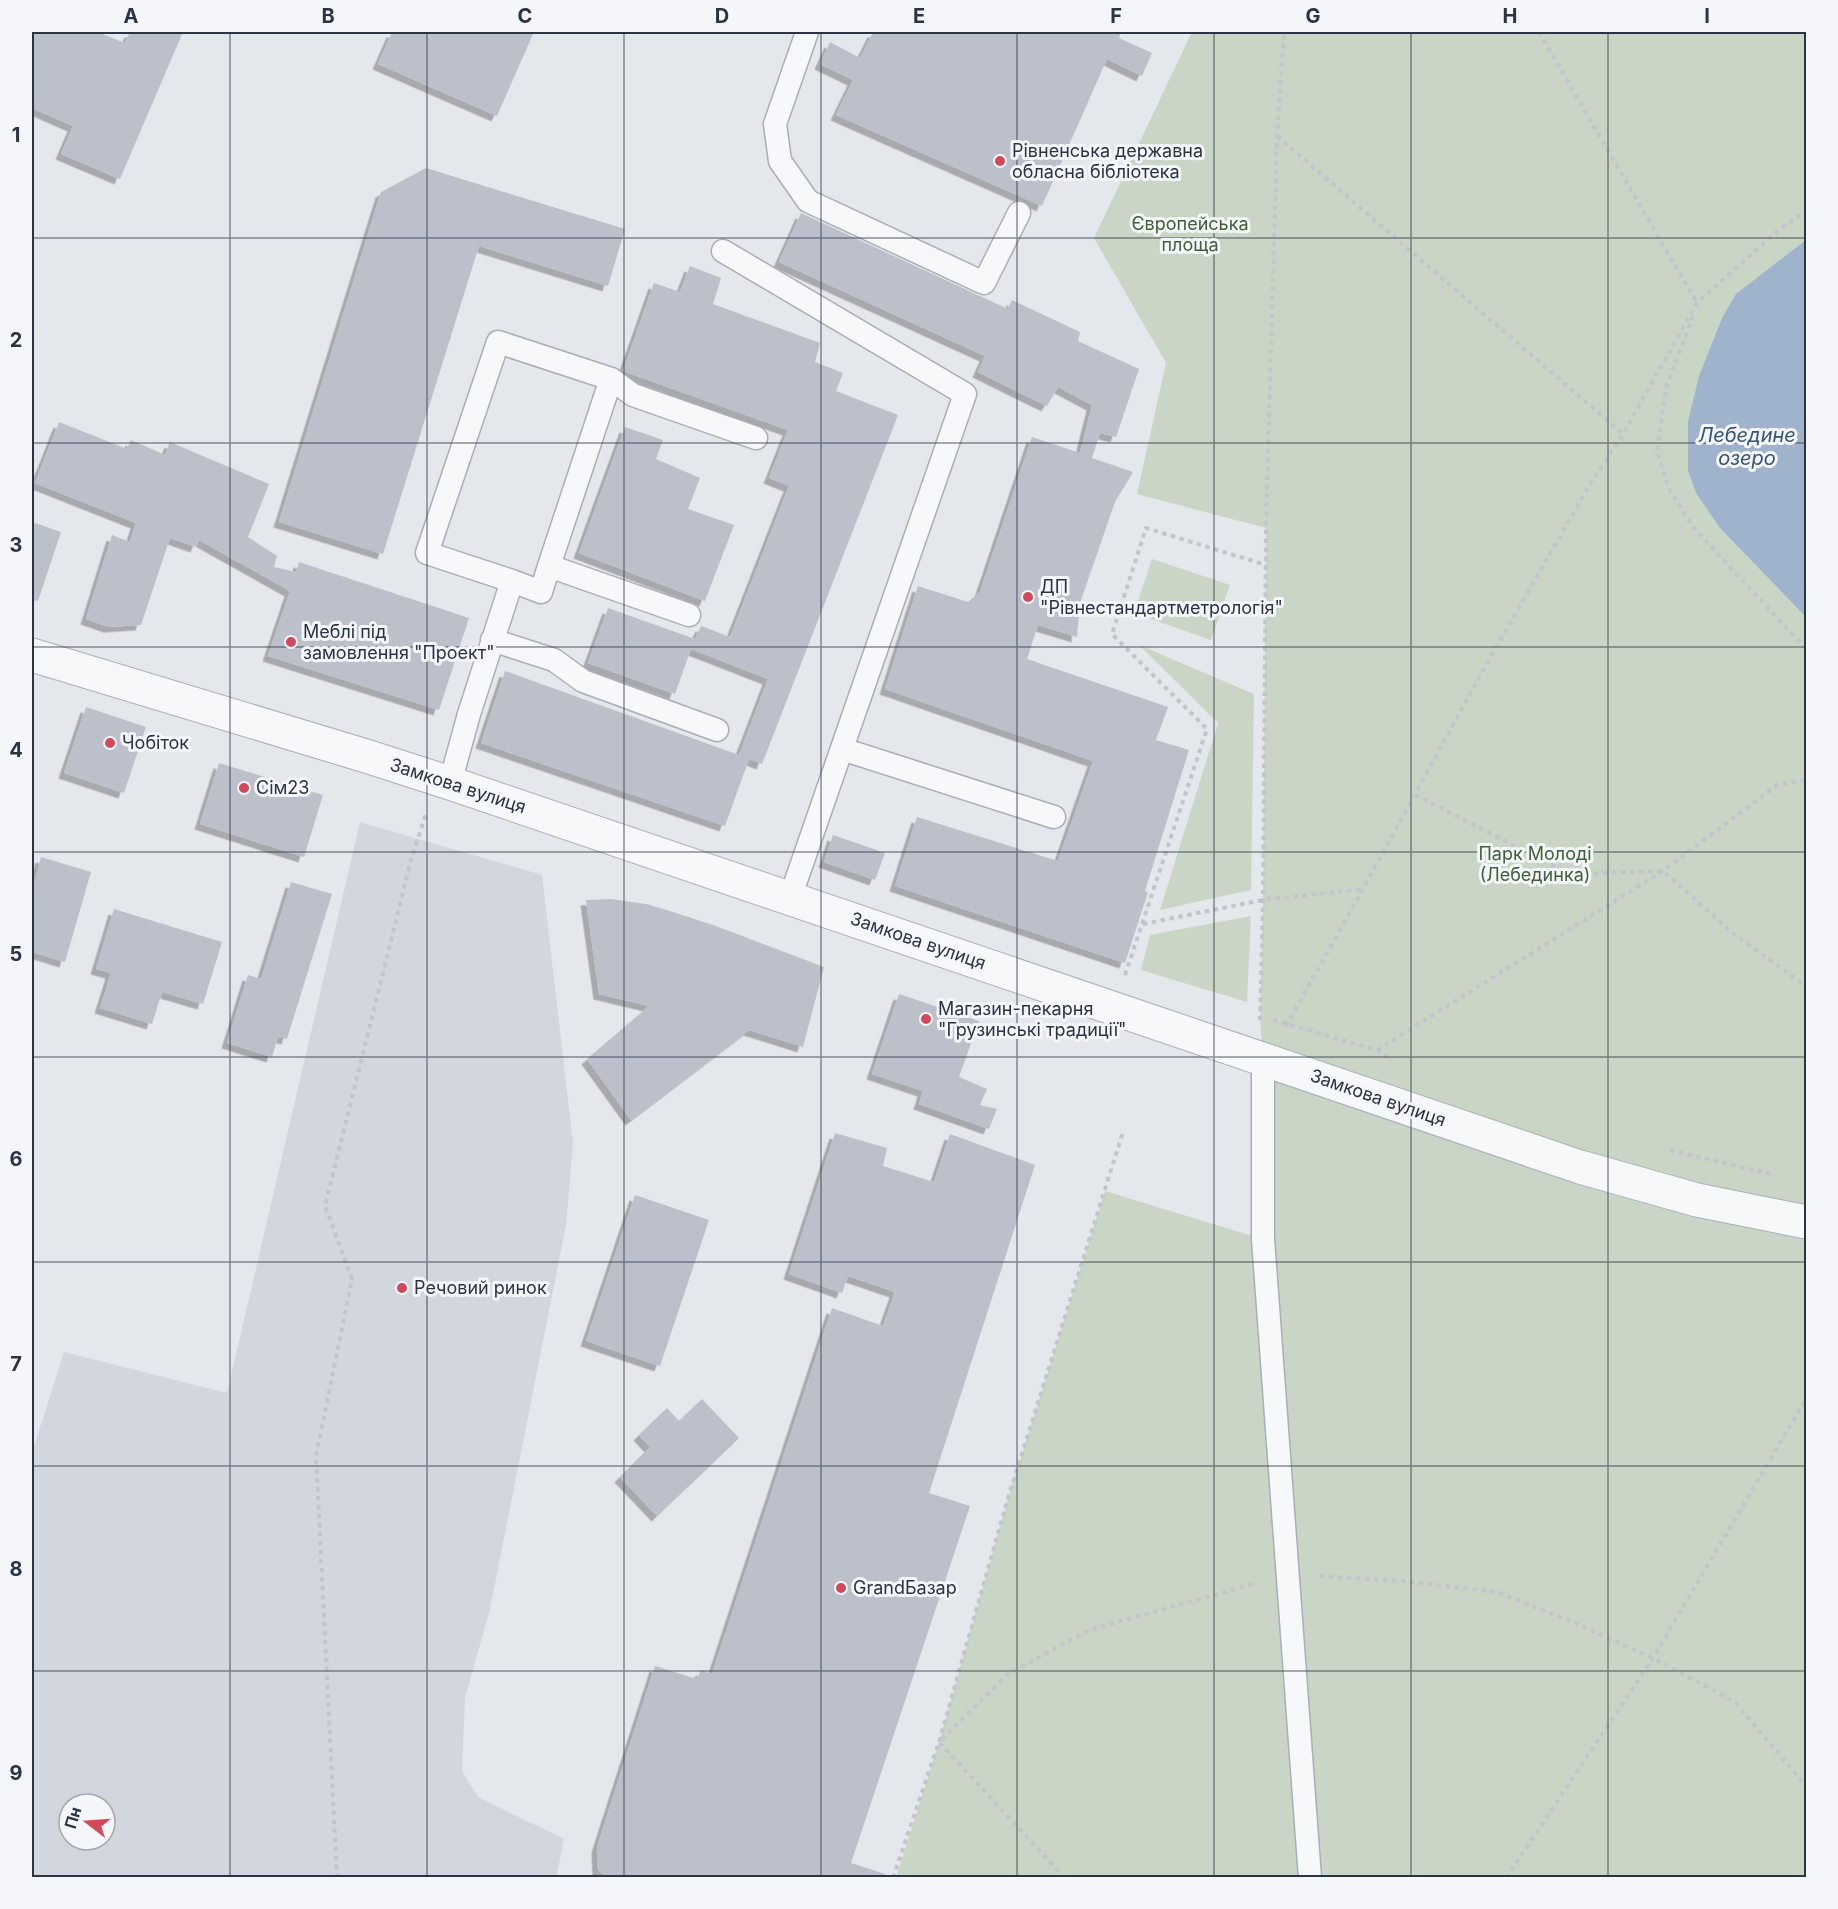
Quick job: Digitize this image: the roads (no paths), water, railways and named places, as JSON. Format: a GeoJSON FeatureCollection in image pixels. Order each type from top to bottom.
{"type":"FeatureCollection","features":[{"type":"Feature","properties":{"kind":"street","name":"Замкова вулиця"},"geometry":{"type":"LineString","coordinates":[[32,655],[450,783],[1580,1167],[1697,1200],[1806,1222]]}},
{"type":"Feature","properties":{"kind":"lane"},"geometry":{"type":"LineString","coordinates":[[807,32],[775,124],[780,161],[808,201],[984,283],[1019,213]]}},
{"type":"Feature","properties":{"kind":"lane"},"geometry":{"type":"LineString","coordinates":[[723,251],[965,394],[790,898]]}},
{"type":"Feature","properties":{"kind":"lane"},"geometry":{"type":"LineString","coordinates":[[611,380],[541,591],[427,553],[498,342],[611,380],[633,395],[756,438]]}},
{"type":"Feature","properties":{"kind":"lane"},"geometry":{"type":"LineString","coordinates":[[549,566],[688,615]]}},
{"type":"Feature","properties":{"kind":"lane"},"geometry":{"type":"LineString","coordinates":[[450,783],[468,714],[512,581]]}},
{"type":"Feature","properties":{"kind":"lane"},"geometry":{"type":"LineString","coordinates":[[492,640],[554,660],[583,681],[717,730]]}},
{"type":"Feature","properties":{"kind":"lane"},"geometry":{"type":"LineString","coordinates":[[842,749],[1054,817]]}},
{"type":"Feature","properties":{"kind":"lane"},"geometry":{"type":"LineString","coordinates":[[1263,1058],[1263,1239],[1310,1878]]}},
{"type":"Feature","properties":{"kind":"water","name":"Лебедине озеро"},"geometry":{"type":"Polygon","coordinates":[[[1806,240],[1806,617],[1720,528],[1696,493],[1688,470],[1688,422],[1699,376],[1722,318],[1736,294],[1806,240]]]}},
{"type":"Feature","properties":{"kind":"place","name":"Рівненська державна обласна бібліотека"},"geometry":{"type":"Point","coordinates":[1000,161]}},
{"type":"Feature","properties":{"kind":"place","name":"ДП \"Рівнестандартметрологія\""},"geometry":{"type":"Point","coordinates":[1028,597]}},
{"type":"Feature","properties":{"kind":"place","name":"Меблі під замовлення \"Проект\""},"geometry":{"type":"Point","coordinates":[291,642]}},
{"type":"Feature","properties":{"kind":"place","name":"Чобіток"},"geometry":{"type":"Point","coordinates":[110,743]}},
{"type":"Feature","properties":{"kind":"place","name":"Сім23"},"geometry":{"type":"Point","coordinates":[244,788]}},
{"type":"Feature","properties":{"kind":"place","name":"Магазин-пекарня \"Грузинські традиції\""},"geometry":{"type":"Point","coordinates":[926,1019]}},
{"type":"Feature","properties":{"kind":"place","name":"Речовий ринок"},"geometry":{"type":"Point","coordinates":[402,1288]}},
{"type":"Feature","properties":{"kind":"place","name":"GrandБазар"},"geometry":{"type":"Point","coordinates":[841,1588]}},
{"type":"Feature","properties":{"kind":"park label","name":"Європейська площа"},"geometry":{"type":"Point","coordinates":[1190,234]}},
{"type":"Feature","properties":{"kind":"park label","name":"Парк Молоді (Лебединка)"},"geometry":{"type":"Point","coordinates":[1535,864]}}]}
